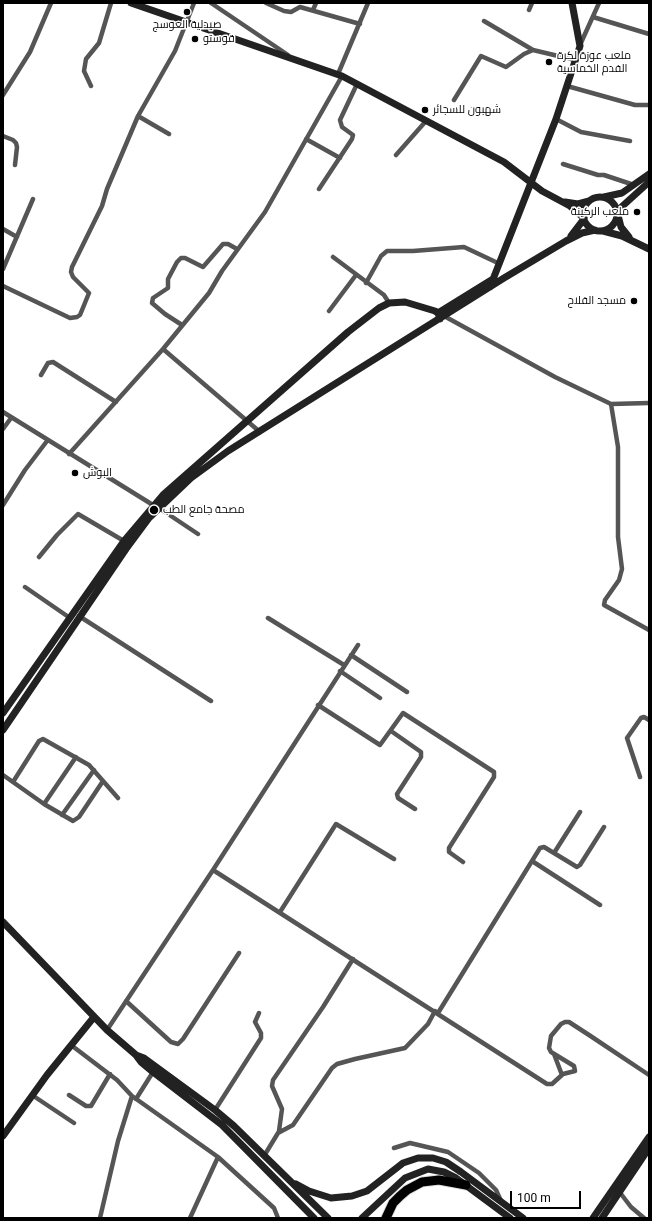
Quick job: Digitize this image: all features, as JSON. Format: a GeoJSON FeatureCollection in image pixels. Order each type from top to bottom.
{"type":"FeatureCollection","features":[{"type":"Feature","properties":{"kind":"highway"},"geometry":{"type":"LineString","coordinates":[[386,1218],[393,1203],[406,1190],[422,1182],[439,1180],[466,1185]]}},
{"type":"Feature","properties":{"kind":"street"},"geometry":{"type":"LineString","coordinates":[[3,96],[30,52],[51,3]]}},
{"type":"Feature","properties":{"kind":"street"},"geometry":{"type":"LineString","coordinates":[[91,86],[84,71],[86,59],[99,43],[110,3]]}},
{"type":"Feature","properties":{"kind":"street"},"geometry":{"type":"LineString","coordinates":[[131,3],[340,75],[504,162],[530,182],[561,201],[584,219],[588,226],[595,230]]}},
{"type":"Feature","properties":{"kind":"street"},"geometry":{"type":"LineString","coordinates":[[3,286],[70,318],[77,318],[80,314],[89,293],[73,277],[71,272],[72,267],[102,206],[107,189],[138,116],[175,51],[194,3]]}},
{"type":"Feature","properties":{"kind":"street"},"geometry":{"type":"LineString","coordinates":[[211,3],[293,58]]}},
{"type":"Feature","properties":{"kind":"street"},"geometry":{"type":"LineString","coordinates":[[266,3],[289,12],[299,7],[360,24]]}},
{"type":"Feature","properties":{"kind":"street"},"geometry":{"type":"LineString","coordinates":[[313,10],[316,3]]}},
{"type":"Feature","properties":{"kind":"street"},"geometry":{"type":"LineString","coordinates":[[69,454],[163,349],[209,293],[237,250],[265,212],[340,75],[368,3]]}},
{"type":"Feature","properties":{"kind":"street"},"geometry":{"type":"LineString","coordinates":[[529,10],[532,3]]}},
{"type":"Feature","properties":{"kind":"street"},"geometry":{"type":"LineString","coordinates":[[572,3],[580,46]]}},
{"type":"Feature","properties":{"kind":"street"},"geometry":{"type":"LineString","coordinates":[[490,287],[556,119],[580,46],[599,3]]}},
{"type":"Feature","properties":{"kind":"street"},"geometry":{"type":"LineString","coordinates":[[593,17],[649,34]]}},
{"type":"Feature","properties":{"kind":"street"},"geometry":{"type":"LineString","coordinates":[[484,21],[533,50],[576,60]]}},
{"type":"Feature","properties":{"kind":"street"},"geometry":{"type":"LineString","coordinates":[[454,100],[481,56],[484,56],[506,67],[524,54],[533,50]]}},
{"type":"Feature","properties":{"kind":"street"},"geometry":{"type":"LineString","coordinates":[[319,189],[353,137],[352,134],[342,127],[340,118],[358,84]]}},
{"type":"Feature","properties":{"kind":"street"},"geometry":{"type":"LineString","coordinates":[[567,86],[635,105],[649,105]]}},
{"type":"Feature","properties":{"kind":"street"},"geometry":{"type":"LineString","coordinates":[[138,116],[168,134]]}},
{"type":"Feature","properties":{"kind":"street"},"geometry":{"type":"LineString","coordinates":[[556,119],[581,132],[630,141]]}},
{"type":"Feature","properties":{"kind":"street"},"geometry":{"type":"LineString","coordinates":[[396,154],[426,121]]}},
{"type":"Feature","properties":{"kind":"street"},"geometry":{"type":"LineString","coordinates":[[3,136],[13,140],[16,143],[15,165]]}},
{"type":"Feature","properties":{"kind":"street"},"geometry":{"type":"LineString","coordinates":[[306,139],[340,158]]}},
{"type":"Feature","properties":{"kind":"street"},"geometry":{"type":"LineString","coordinates":[[563,164],[598,175],[604,174],[634,185]]}},
{"type":"Feature","properties":{"kind":"street"},"geometry":{"type":"LineString","coordinates":[[561,201],[573,204],[589,201],[594,198],[616,196],[649,174]]}},
{"type":"Feature","properties":{"kind":"street"},"geometry":{"type":"LineString","coordinates":[[603,231],[613,225],[617,212],[649,182]]}},
{"type":"Feature","properties":{"kind":"street"},"geometry":{"type":"LineString","coordinates":[[604,197],[613,202],[621,227],[634,241]]}},
{"type":"Feature","properties":{"kind":"street"},"geometry":{"type":"LineString","coordinates":[[3,269],[33,199]]}},
{"type":"Feature","properties":{"kind":"street"},"geometry":{"type":"LineString","coordinates":[[566,240],[578,229],[584,219],[584,209],[589,201]]}},
{"type":"Feature","properties":{"kind":"street"},"geometry":{"type":"LineString","coordinates":[[3,228],[17,238]]}},
{"type":"Feature","properties":{"kind":"street"},"geometry":{"type":"LineString","coordinates":[[3,730],[79,616],[156,507],[191,478],[214,461],[441,316],[566,240],[582,233],[595,230],[616,233],[649,249]]}},
{"type":"Feature","properties":{"kind":"street"},"geometry":{"type":"LineString","coordinates":[[182,324],[165,314],[152,303],[153,298],[168,288],[168,279],[177,262],[181,258],[185,258],[203,266],[223,244],[228,244],[237,250]]}},
{"type":"Feature","properties":{"kind":"street"},"geometry":{"type":"LineString","coordinates":[[366,283],[381,256],[387,251],[413,251],[464,246],[500,264]]}},
{"type":"Feature","properties":{"kind":"street"},"geometry":{"type":"LineString","coordinates":[[333,256],[356,276],[384,295],[389,303]]}},
{"type":"Feature","properties":{"kind":"street"},"geometry":{"type":"LineString","coordinates":[[329,311],[356,276]]}},
{"type":"Feature","properties":{"kind":"street"},"geometry":{"type":"LineString","coordinates":[[441,316],[493,279]]}},
{"type":"Feature","properties":{"kind":"street"},"geometry":{"type":"LineString","coordinates":[[3,713],[124,541],[156,507],[208,455],[369,315],[389,303],[405,302],[441,316],[555,377],[611,404],[649,403]]}},
{"type":"Feature","properties":{"kind":"street"},"geometry":{"type":"LineString","coordinates":[[163,349],[260,432]]}},
{"type":"Feature","properties":{"kind":"street"},"geometry":{"type":"LineString","coordinates":[[41,375],[48,363],[53,362],[116,402]]}},
{"type":"Feature","properties":{"kind":"street"},"geometry":{"type":"LineString","coordinates":[[611,404],[618,447],[618,537],[622,565],[619,580],[605,600],[604,605],[649,630]]}},
{"type":"Feature","properties":{"kind":"street"},"geometry":{"type":"LineString","coordinates":[[3,412],[47,441],[198,534]]}},
{"type":"Feature","properties":{"kind":"street"},"geometry":{"type":"LineString","coordinates":[[3,429],[11,418]]}},
{"type":"Feature","properties":{"kind":"street"},"geometry":{"type":"LineString","coordinates":[[3,505],[25,470],[47,441]]}},
{"type":"Feature","properties":{"kind":"street"},"geometry":{"type":"LineString","coordinates":[[208,455],[214,461]]}},
{"type":"Feature","properties":{"kind":"street"},"geometry":{"type":"LineString","coordinates":[[39,557],[57,535],[78,514],[124,541]]}},
{"type":"Feature","properties":{"kind":"street"},"geometry":{"type":"LineString","coordinates":[[25,587],[70,618]]}},
{"type":"Feature","properties":{"kind":"street"},"geometry":{"type":"LineString","coordinates":[[79,616],[115,641],[170,673],[212,701]]}},
{"type":"Feature","properties":{"kind":"street"},"geometry":{"type":"LineString","coordinates":[[268,618],[344,665]]}},
{"type":"Feature","properties":{"kind":"street"},"geometry":{"type":"LineString","coordinates":[[108,1028],[213,870],[358,645]]}},
{"type":"Feature","properties":{"kind":"street"},"geometry":{"type":"LineString","coordinates":[[351,655],[407,692]]}},
{"type":"Feature","properties":{"kind":"street"},"geometry":{"type":"LineString","coordinates":[[340,672],[380,698]]}},
{"type":"Feature","properties":{"kind":"street"},"geometry":{"type":"LineString","coordinates":[[24,684],[31,688]]}},
{"type":"Feature","properties":{"kind":"street"},"geometry":{"type":"LineString","coordinates":[[318,705],[378,744],[382,745],[403,713],[494,772],[494,777],[448,850],[463,862]]}},
{"type":"Feature","properties":{"kind":"street"},"geometry":{"type":"LineString","coordinates":[[640,777],[627,738],[641,718],[644,717],[649,720]]}},
{"type":"Feature","properties":{"kind":"street"},"geometry":{"type":"LineString","coordinates":[[390,731],[421,752],[421,757],[397,794],[398,798],[415,808]]}},
{"type":"Feature","properties":{"kind":"street"},"geometry":{"type":"LineString","coordinates":[[13,782],[41,740],[45,740],[76,757],[94,770],[118,798]]}},
{"type":"Feature","properties":{"kind":"street"},"geometry":{"type":"LineString","coordinates":[[44,804],[76,757]]}},
{"type":"Feature","properties":{"kind":"street"},"geometry":{"type":"LineString","coordinates":[[62,815],[94,770]]}},
{"type":"Feature","properties":{"kind":"street"},"geometry":{"type":"LineString","coordinates":[[3,775],[44,804],[70,820],[77,819],[103,781]]}},
{"type":"Feature","properties":{"kind":"street"},"geometry":{"type":"LineString","coordinates":[[554,853],[580,812]]}},
{"type":"Feature","properties":{"kind":"street"},"geometry":{"type":"LineString","coordinates":[[280,912],[336,824],[394,859]]}},
{"type":"Feature","properties":{"kind":"street"},"geometry":{"type":"LineString","coordinates":[[279,1131],[293,1125],[321,1082],[338,1064],[375,1053],[402,1049],[416,1037],[437,1012],[541,847],[554,853],[575,867],[579,867],[604,827]]}},
{"type":"Feature","properties":{"kind":"street"},"geometry":{"type":"LineString","coordinates":[[532,861],[600,905]]}},
{"type":"Feature","properties":{"kind":"street"},"geometry":{"type":"LineString","coordinates":[[213,870],[437,1012],[547,1084],[552,1084],[562,1075],[574,1072],[575,1068],[554,1054],[549,1048],[550,1039],[561,1024],[569,1022],[649,1075]]}},
{"type":"Feature","properties":{"kind":"street"},"geometry":{"type":"LineString","coordinates":[[3,918],[108,1028],[136,1055],[141,1062],[222,1125],[314,1218]]}},
{"type":"Feature","properties":{"kind":"street"},"geometry":{"type":"LineString","coordinates":[[3,922],[94,1017],[108,1028]]}},
{"type":"Feature","properties":{"kind":"street"},"geometry":{"type":"LineString","coordinates":[[126,1001],[171,1042],[178,1044],[183,1039],[240,953]]}},
{"type":"Feature","properties":{"kind":"street"},"geometry":{"type":"LineString","coordinates":[[264,1156],[279,1131],[282,1109],[272,1086],[273,1080],[323,1007],[352,959]]}},
{"type":"Feature","properties":{"kind":"street"},"geometry":{"type":"LineString","coordinates":[[215,1110],[261,1038],[261,1034],[255,1022],[259,1013]]}},
{"type":"Feature","properties":{"kind":"street"},"geometry":{"type":"LineString","coordinates":[[3,1136],[32,1095],[94,1017]]}},
{"type":"Feature","properties":{"kind":"street"},"geometry":{"type":"LineString","coordinates":[[71,1045],[110,1074],[134,1097],[218,1157],[274,1208],[278,1218]]}},
{"type":"Feature","properties":{"kind":"street"},"geometry":{"type":"LineString","coordinates":[[554,1054],[562,1075]]}},
{"type":"Feature","properties":{"kind":"street"},"geometry":{"type":"LineString","coordinates":[[136,1055],[144,1058],[215,1110],[328,1218]]}},
{"type":"Feature","properties":{"kind":"street"},"geometry":{"type":"LineString","coordinates":[[100,1218],[118,1141],[134,1097],[153,1072]]}},
{"type":"Feature","properties":{"kind":"street"},"geometry":{"type":"LineString","coordinates":[[69,1095],[86,1106],[91,1106],[110,1074]]}},
{"type":"Feature","properties":{"kind":"street"},"geometry":{"type":"LineString","coordinates":[[32,1095],[74,1123]]}},
{"type":"Feature","properties":{"kind":"street"},"geometry":{"type":"LineString","coordinates":[[602,1218],[649,1137]]}},
{"type":"Feature","properties":{"kind":"street"},"geometry":{"type":"LineString","coordinates":[[394,1148],[410,1143],[448,1152],[479,1173],[496,1190],[500,1201]]}},
{"type":"Feature","properties":{"kind":"street"},"geometry":{"type":"LineString","coordinates":[[593,1218],[618,1190],[649,1148]]}},
{"type":"Feature","properties":{"kind":"street"},"geometry":{"type":"LineString","coordinates":[[190,1218],[218,1157]]}},
{"type":"Feature","properties":{"kind":"street"},"geometry":{"type":"LineString","coordinates":[[284,1176],[309,1191],[330,1198],[345,1198],[367,1191],[403,1163],[418,1158],[433,1158],[446,1162],[523,1218]]}},
{"type":"Feature","properties":{"kind":"street"},"geometry":{"type":"LineString","coordinates":[[362,1218],[397,1184],[420,1171],[428,1169],[444,1172],[466,1185],[510,1218]]}},
{"type":"Feature","properties":{"kind":"street"},"geometry":{"type":"LineString","coordinates":[[618,1190],[631,1207],[644,1218]]}},
{"type":"Feature","properties":{"kind":"place","name":"صيدلية العوسج"},"geometry":{"type":"Point","coordinates":[187,12]}},
{"type":"Feature","properties":{"kind":"place","name":"قوستو"},"geometry":{"type":"Point","coordinates":[195,39]}},
{"type":"Feature","properties":{"kind":"place","name":"ملعب عوزة لكرة الفدم الخماسية"},"geometry":{"type":"Point","coordinates":[549,62]}},
{"type":"Feature","properties":{"kind":"place","name":"شهبون للسجائر"},"geometry":{"type":"Point","coordinates":[425,110]}},
{"type":"Feature","properties":{"kind":"place","name":"ملعب الركينة"},"geometry":{"type":"Point","coordinates":[637,212]}},
{"type":"Feature","properties":{"kind":"place","name":"مسجد الفلاح"},"geometry":{"type":"Point","coordinates":[634,301]}},
{"type":"Feature","properties":{"kind":"place","name":"البوش"},"geometry":{"type":"Point","coordinates":[75,473]}},
{"type":"Feature","properties":{"kind":"place","name":"مصحة جامع الطب"},"geometry":{"type":"Point","coordinates":[154,510]}}]}
